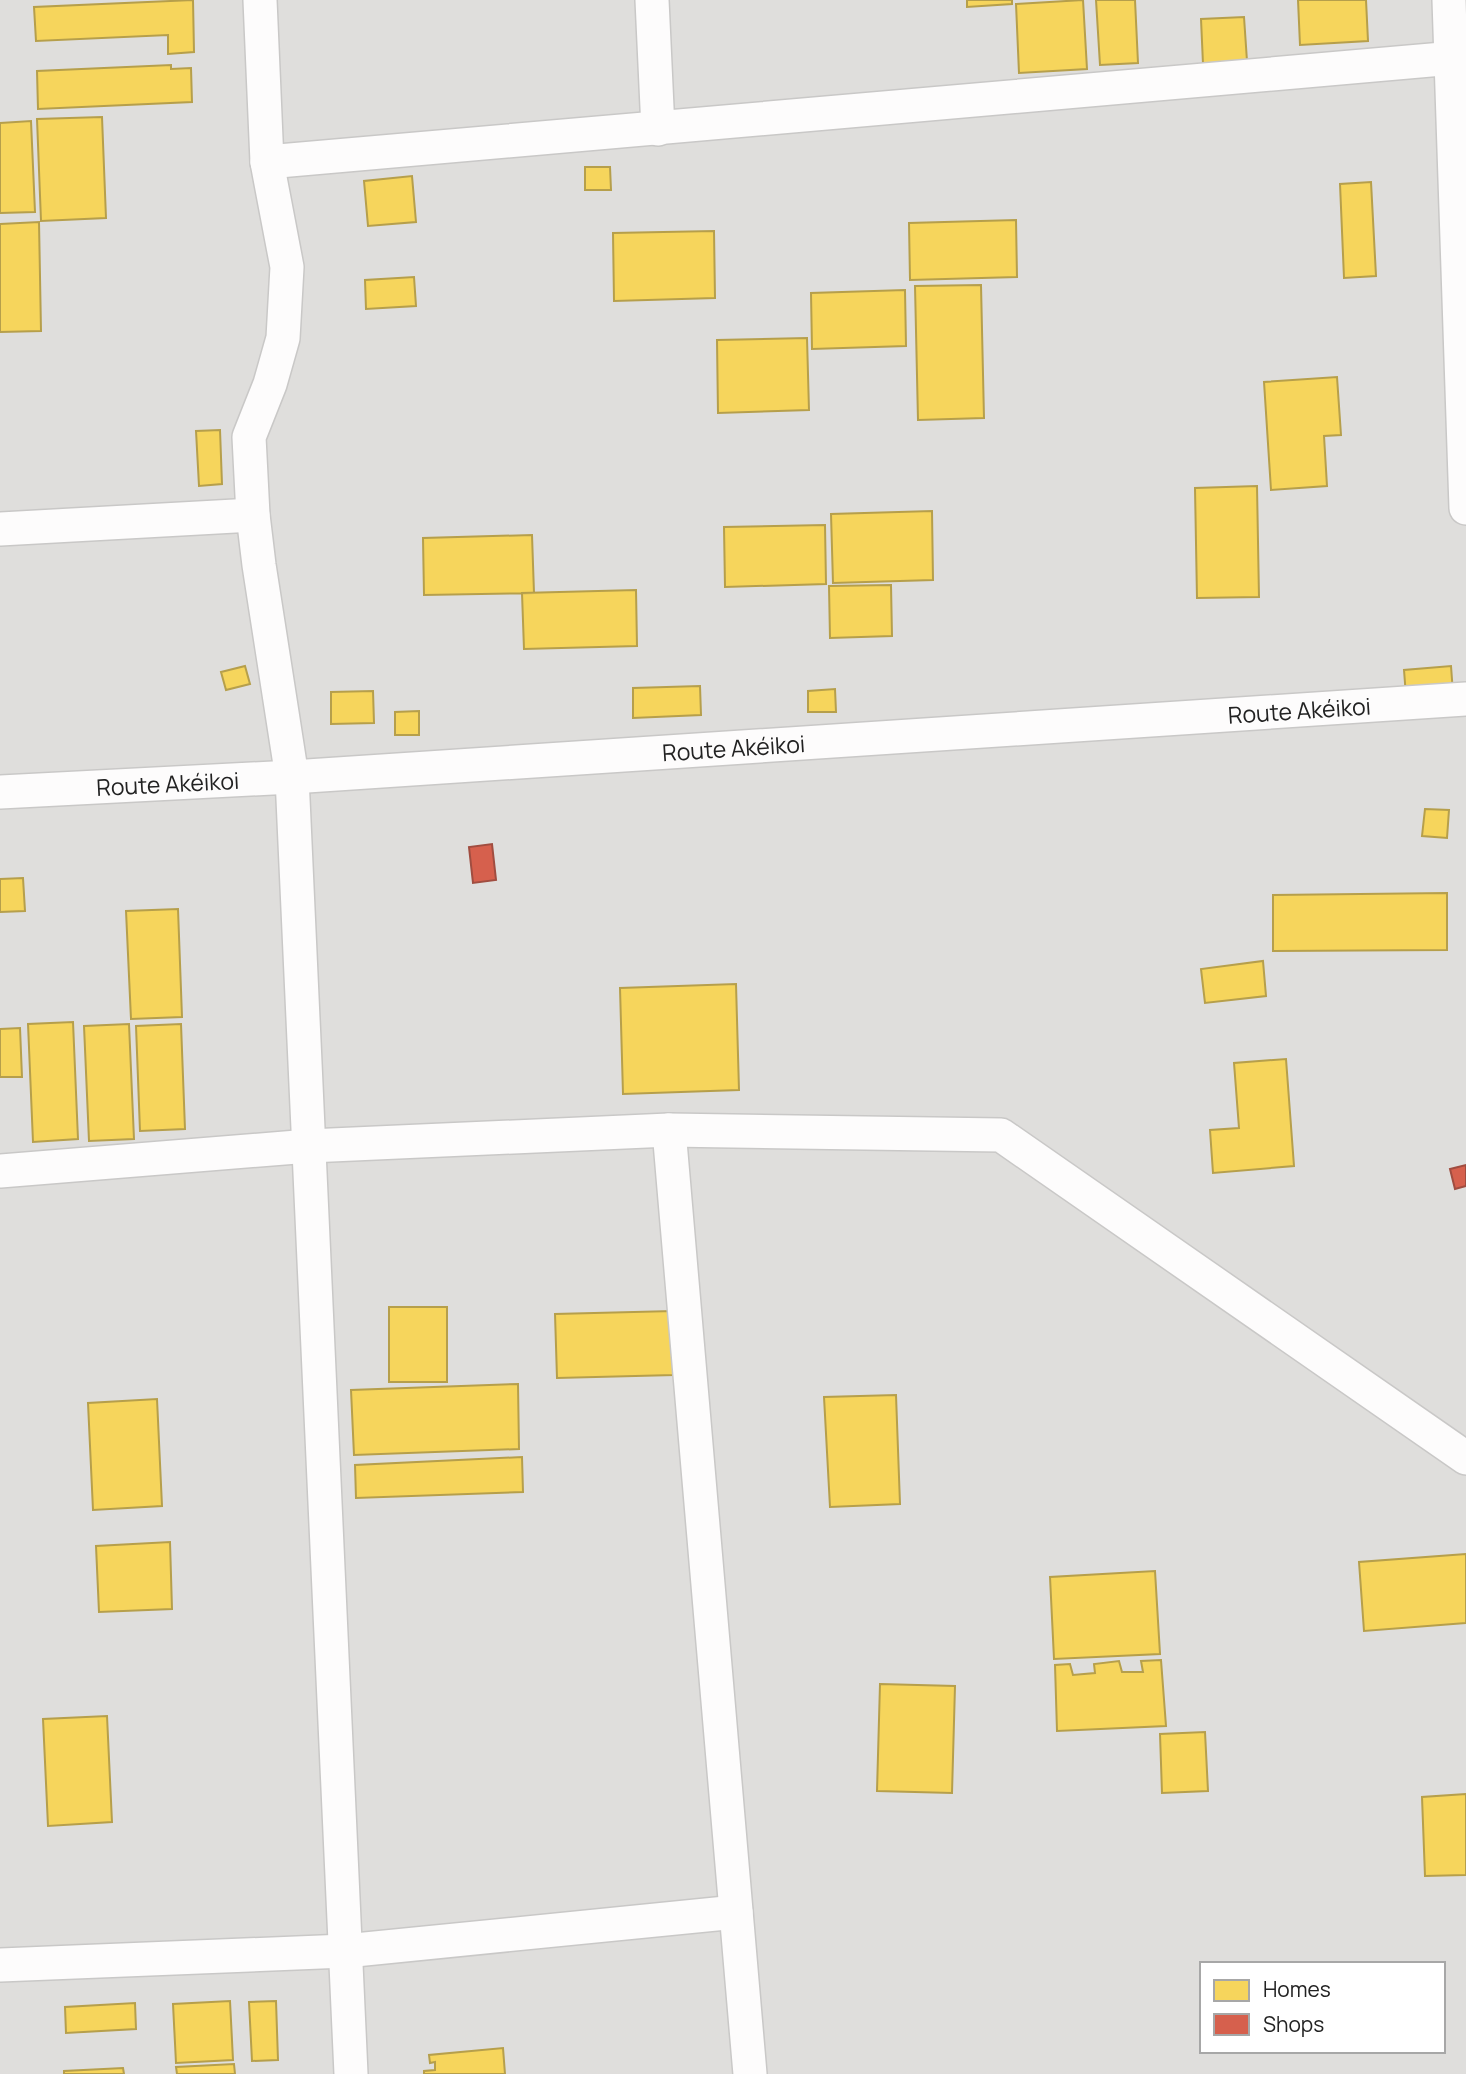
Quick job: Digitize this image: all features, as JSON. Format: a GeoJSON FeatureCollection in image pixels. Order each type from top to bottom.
{"type":"FeatureCollection","features":[{"type":"Feature","properties":{"kind":"street"},"geometry":{"type":"LineString","coordinates":[[260,0],[267,162],[287,267],[283,338],[271,384],[249,437],[253,515],[292,777],[351,2074]]}},
{"type":"Feature","properties":{"kind":"street"},"geometry":{"type":"LineString","coordinates":[[652,0],[658,130]]}},
{"type":"Feature","properties":{"kind":"street"},"geometry":{"type":"LineString","coordinates":[[1449,0],[1459,58],[1466,508]]}},
{"type":"Feature","properties":{"kind":"street"},"geometry":{"type":"LineString","coordinates":[[267,162],[658,130],[1459,58]]}},
{"type":"Feature","properties":{"kind":"street"},"geometry":{"type":"LineString","coordinates":[[0,529],[253,515]]}},
{"type":"Feature","properties":{"kind":"street","name":"Route Akéikoi"},"geometry":{"type":"LineString","coordinates":[[0,792],[292,777],[1466,699]]}},
{"type":"Feature","properties":{"kind":"street"},"geometry":{"type":"LineString","coordinates":[[669,1130],[750,2074]]}},
{"type":"Feature","properties":{"kind":"street"},"geometry":{"type":"LineString","coordinates":[[0,1171],[309,1146],[669,1130],[1001,1135],[1466,1458]]}},
{"type":"Feature","properties":{"kind":"street"},"geometry":{"type":"LineString","coordinates":[[0,1965],[345,1951],[736,1912]]}},
{"type":"Feature","properties":{"kind":"shaded area"},"geometry":{"type":"Polygon","coordinates":[[[0,0],[1466,0],[1466,2074],[0,2074],[0,0]]]}},
{"type":"Feature","properties":{"kind":"building: Homes"},"geometry":{"type":"Polygon","coordinates":[[[193,0],[194,52],[168,54],[168,35],[36,41],[34,7],[193,0]]]}},
{"type":"Feature","properties":{"kind":"building: Homes"},"geometry":{"type":"Polygon","coordinates":[[[967,0],[1012,0],[1012,4],[967,7],[967,0]]]}},
{"type":"Feature","properties":{"kind":"building: Homes"},"geometry":{"type":"Polygon","coordinates":[[[1083,0],[1087,69],[1019,73],[1016,4],[1083,0]]]}},
{"type":"Feature","properties":{"kind":"building: Homes"},"geometry":{"type":"Polygon","coordinates":[[[1096,0],[1135,0],[1138,63],[1100,65],[1096,0]]]}},
{"type":"Feature","properties":{"kind":"building: Homes"},"geometry":{"type":"Polygon","coordinates":[[[1298,0],[1366,0],[1368,41],[1300,45],[1298,0]]]}},
{"type":"Feature","properties":{"kind":"building: Homes"},"geometry":{"type":"Polygon","coordinates":[[[1244,17],[1247,61],[1203,64],[1201,19],[1244,17]]]}},
{"type":"Feature","properties":{"kind":"building: Homes"},"geometry":{"type":"Polygon","coordinates":[[[171,65],[171,69],[191,68],[192,102],[38,109],[37,71],[171,65]]]}},
{"type":"Feature","properties":{"kind":"building: Homes"},"geometry":{"type":"Polygon","coordinates":[[[102,117],[106,218],[41,221],[37,119],[102,117]]]}},
{"type":"Feature","properties":{"kind":"building: Homes"},"geometry":{"type":"Polygon","coordinates":[[[31,121],[35,212],[0,213],[0,123],[31,121]]]}},
{"type":"Feature","properties":{"kind":"building: Homes"},"geometry":{"type":"Polygon","coordinates":[[[585,167],[610,167],[611,190],[585,190],[585,167]]]}},
{"type":"Feature","properties":{"kind":"building: Homes"},"geometry":{"type":"Polygon","coordinates":[[[412,176],[416,222],[368,226],[364,181],[412,176]]]}},
{"type":"Feature","properties":{"kind":"building: Homes"},"geometry":{"type":"Polygon","coordinates":[[[1371,182],[1376,276],[1344,278],[1340,184],[1371,182]]]}},
{"type":"Feature","properties":{"kind":"building: Homes"},"geometry":{"type":"Polygon","coordinates":[[[1016,220],[1017,277],[910,280],[909,223],[1016,220]]]}},
{"type":"Feature","properties":{"kind":"building: Homes"},"geometry":{"type":"Polygon","coordinates":[[[39,222],[41,331],[0,332],[0,224],[39,222]]]}},
{"type":"Feature","properties":{"kind":"building: Homes"},"geometry":{"type":"Polygon","coordinates":[[[714,231],[715,298],[614,301],[613,233],[714,231]]]}},
{"type":"Feature","properties":{"kind":"building: Homes"},"geometry":{"type":"Polygon","coordinates":[[[414,277],[416,306],[366,309],[365,280],[414,277]]]}},
{"type":"Feature","properties":{"kind":"building: Homes"},"geometry":{"type":"Polygon","coordinates":[[[981,285],[984,418],[918,420],[915,286],[981,285]]]}},
{"type":"Feature","properties":{"kind":"building: Homes"},"geometry":{"type":"Polygon","coordinates":[[[905,290],[906,346],[812,349],[811,293],[905,290]]]}},
{"type":"Feature","properties":{"kind":"building: Homes"},"geometry":{"type":"Polygon","coordinates":[[[807,338],[809,410],[718,413],[717,340],[807,338]]]}},
{"type":"Feature","properties":{"kind":"building: Homes"},"geometry":{"type":"Polygon","coordinates":[[[1337,377],[1341,435],[1324,436],[1327,486],[1271,490],[1264,382],[1337,377]]]}},
{"type":"Feature","properties":{"kind":"building: Homes"},"geometry":{"type":"Polygon","coordinates":[[[220,430],[222,484],[199,486],[196,431],[220,430]]]}},
{"type":"Feature","properties":{"kind":"building: Homes"},"geometry":{"type":"Polygon","coordinates":[[[1257,486],[1259,597],[1197,598],[1195,488],[1257,486]]]}},
{"type":"Feature","properties":{"kind":"building: Homes"},"geometry":{"type":"Polygon","coordinates":[[[932,511],[933,580],[833,583],[831,514],[932,511]]]}},
{"type":"Feature","properties":{"kind":"building: Homes"},"geometry":{"type":"Polygon","coordinates":[[[825,525],[826,584],[725,587],[724,527],[825,525]]]}},
{"type":"Feature","properties":{"kind":"building: Homes"},"geometry":{"type":"Polygon","coordinates":[[[532,535],[534,593],[424,595],[423,538],[532,535]]]}},
{"type":"Feature","properties":{"kind":"building: Homes"},"geometry":{"type":"Polygon","coordinates":[[[891,585],[892,636],[830,638],[829,586],[891,585]]]}},
{"type":"Feature","properties":{"kind":"building: Homes"},"geometry":{"type":"Polygon","coordinates":[[[636,590],[637,646],[524,649],[522,593],[636,590]]]}},
{"type":"Feature","properties":{"kind":"building: Homes"},"geometry":{"type":"Polygon","coordinates":[[[245,666],[250,684],[226,690],[221,672],[245,666]]]}},
{"type":"Feature","properties":{"kind":"building: Homes"},"geometry":{"type":"Polygon","coordinates":[[[1451,666],[1453,693],[1406,696],[1404,670],[1451,666]]]}},
{"type":"Feature","properties":{"kind":"building: Homes"},"geometry":{"type":"Polygon","coordinates":[[[700,686],[701,715],[633,718],[633,688],[700,686]]]}},
{"type":"Feature","properties":{"kind":"building: Homes"},"geometry":{"type":"Polygon","coordinates":[[[835,689],[836,712],[808,712],[808,691],[835,689]]]}},
{"type":"Feature","properties":{"kind":"building: Homes"},"geometry":{"type":"Polygon","coordinates":[[[373,691],[374,723],[331,724],[331,692],[373,691]]]}},
{"type":"Feature","properties":{"kind":"building: Homes"},"geometry":{"type":"Polygon","coordinates":[[[419,711],[419,735],[395,735],[395,712],[419,711]]]}},
{"type":"Feature","properties":{"kind":"building: Homes"},"geometry":{"type":"Polygon","coordinates":[[[1425,809],[1449,810],[1447,838],[1422,836],[1425,809]]]}},
{"type":"Feature","properties":{"kind":"building: Homes"},"geometry":{"type":"Polygon","coordinates":[[[23,878],[25,911],[0,912],[0,879],[23,878]]]}},
{"type":"Feature","properties":{"kind":"building: Homes"},"geometry":{"type":"Polygon","coordinates":[[[1447,893],[1447,950],[1273,951],[1273,895],[1447,893]]]}},
{"type":"Feature","properties":{"kind":"building: Homes"},"geometry":{"type":"Polygon","coordinates":[[[178,909],[182,1017],[131,1019],[126,911],[178,909]]]}},
{"type":"Feature","properties":{"kind":"building: Homes"},"geometry":{"type":"Polygon","coordinates":[[[1263,961],[1266,996],[1205,1003],[1201,969],[1263,961]]]}},
{"type":"Feature","properties":{"kind":"building: Homes"},"geometry":{"type":"Polygon","coordinates":[[[736,984],[739,1090],[623,1094],[620,988],[736,984]]]}},
{"type":"Feature","properties":{"kind":"building: Homes"},"geometry":{"type":"Polygon","coordinates":[[[73,1022],[78,1139],[33,1142],[28,1024],[73,1022]]]}},
{"type":"Feature","properties":{"kind":"building: Homes"},"geometry":{"type":"Polygon","coordinates":[[[129,1024],[134,1139],[89,1141],[84,1026],[129,1024]]]}},
{"type":"Feature","properties":{"kind":"building: Homes"},"geometry":{"type":"Polygon","coordinates":[[[181,1024],[185,1129],[140,1131],[136,1026],[181,1024]]]}},
{"type":"Feature","properties":{"kind":"building: Homes"},"geometry":{"type":"Polygon","coordinates":[[[20,1028],[22,1077],[0,1077],[0,1029],[20,1028]]]}},
{"type":"Feature","properties":{"kind":"building: Homes"},"geometry":{"type":"Polygon","coordinates":[[[1286,1059],[1294,1166],[1213,1173],[1210,1130],[1239,1128],[1234,1063],[1286,1059]]]}},
{"type":"Feature","properties":{"kind":"building: Homes"},"geometry":{"type":"Polygon","coordinates":[[[389,1307],[447,1307],[447,1382],[389,1382],[389,1307]]]}},
{"type":"Feature","properties":{"kind":"building: Homes"},"geometry":{"type":"Polygon","coordinates":[[[673,1311],[674,1375],[557,1378],[555,1314],[673,1311]]]}},
{"type":"Feature","properties":{"kind":"building: Homes"},"geometry":{"type":"Polygon","coordinates":[[[518,1384],[519,1449],[354,1455],[351,1390],[518,1384]]]}},
{"type":"Feature","properties":{"kind":"building: Homes"},"geometry":{"type":"Polygon","coordinates":[[[896,1395],[900,1504],[830,1507],[824,1397],[896,1395]]]}},
{"type":"Feature","properties":{"kind":"building: Homes"},"geometry":{"type":"Polygon","coordinates":[[[157,1399],[162,1506],[93,1510],[88,1403],[157,1399]]]}},
{"type":"Feature","properties":{"kind":"building: Homes"},"geometry":{"type":"Polygon","coordinates":[[[522,1457],[523,1492],[356,1498],[355,1465],[522,1457]]]}},
{"type":"Feature","properties":{"kind":"building: Homes"},"geometry":{"type":"Polygon","coordinates":[[[170,1542],[172,1609],[99,1612],[96,1546],[170,1542]]]}},
{"type":"Feature","properties":{"kind":"building: Homes"},"geometry":{"type":"Polygon","coordinates":[[[1466,1554],[1466,1623],[1364,1631],[1359,1562],[1466,1554]]]}},
{"type":"Feature","properties":{"kind":"building: Homes"},"geometry":{"type":"Polygon","coordinates":[[[1155,1571],[1160,1654],[1054,1659],[1050,1577],[1155,1571]]]}},
{"type":"Feature","properties":{"kind":"building: Homes"},"geometry":{"type":"Polygon","coordinates":[[[1161,1660],[1166,1726],[1057,1731],[1055,1665],[1070,1664],[1073,1675],[1095,1673],[1094,1664],[1119,1661],[1122,1672],[1143,1672],[1141,1661],[1161,1660]]]}},
{"type":"Feature","properties":{"kind":"building: Homes"},"geometry":{"type":"Polygon","coordinates":[[[880,1684],[955,1686],[952,1793],[877,1791],[880,1684]]]}},
{"type":"Feature","properties":{"kind":"building: Homes"},"geometry":{"type":"Polygon","coordinates":[[[107,1716],[112,1822],[48,1826],[43,1719],[107,1716]]]}},
{"type":"Feature","properties":{"kind":"building: Homes"},"geometry":{"type":"Polygon","coordinates":[[[1205,1732],[1208,1791],[1162,1793],[1160,1734],[1205,1732]]]}},
{"type":"Feature","properties":{"kind":"building: Homes"},"geometry":{"type":"Polygon","coordinates":[[[1466,1794],[1466,1875],[1425,1876],[1422,1797],[1466,1794]]]}},
{"type":"Feature","properties":{"kind":"building: Homes"},"geometry":{"type":"Polygon","coordinates":[[[230,2001],[233,2060],[176,2063],[173,2004],[230,2001]]]}},
{"type":"Feature","properties":{"kind":"building: Homes"},"geometry":{"type":"Polygon","coordinates":[[[276,2001],[278,2060],[252,2061],[249,2002],[276,2001]]]}},
{"type":"Feature","properties":{"kind":"building: Homes"},"geometry":{"type":"Polygon","coordinates":[[[135,2003],[136,2029],[66,2033],[65,2007],[135,2003]]]}},
{"type":"Feature","properties":{"kind":"building: Homes"},"geometry":{"type":"Polygon","coordinates":[[[503,2048],[505,2074],[424,2074],[424,2071],[435,2070],[435,2062],[430,2063],[429,2055],[503,2048]]]}},
{"type":"Feature","properties":{"kind":"building: Homes"},"geometry":{"type":"Polygon","coordinates":[[[234,2064],[235,2074],[177,2074],[176,2067],[234,2064]]]}},
{"type":"Feature","properties":{"kind":"building: Homes"},"geometry":{"type":"Polygon","coordinates":[[[123,2068],[124,2074],[64,2074],[64,2071],[123,2068]]]}},
{"type":"Feature","properties":{"kind":"building: Shops"},"geometry":{"type":"Polygon","coordinates":[[[492,844],[496,880],[473,883],[469,847],[492,844]]]}},
{"type":"Feature","properties":{"kind":"building: Shops"},"geometry":{"type":"Polygon","coordinates":[[[1466,1165],[1466,1186],[1455,1189],[1450,1169],[1466,1165]]]}}]}
